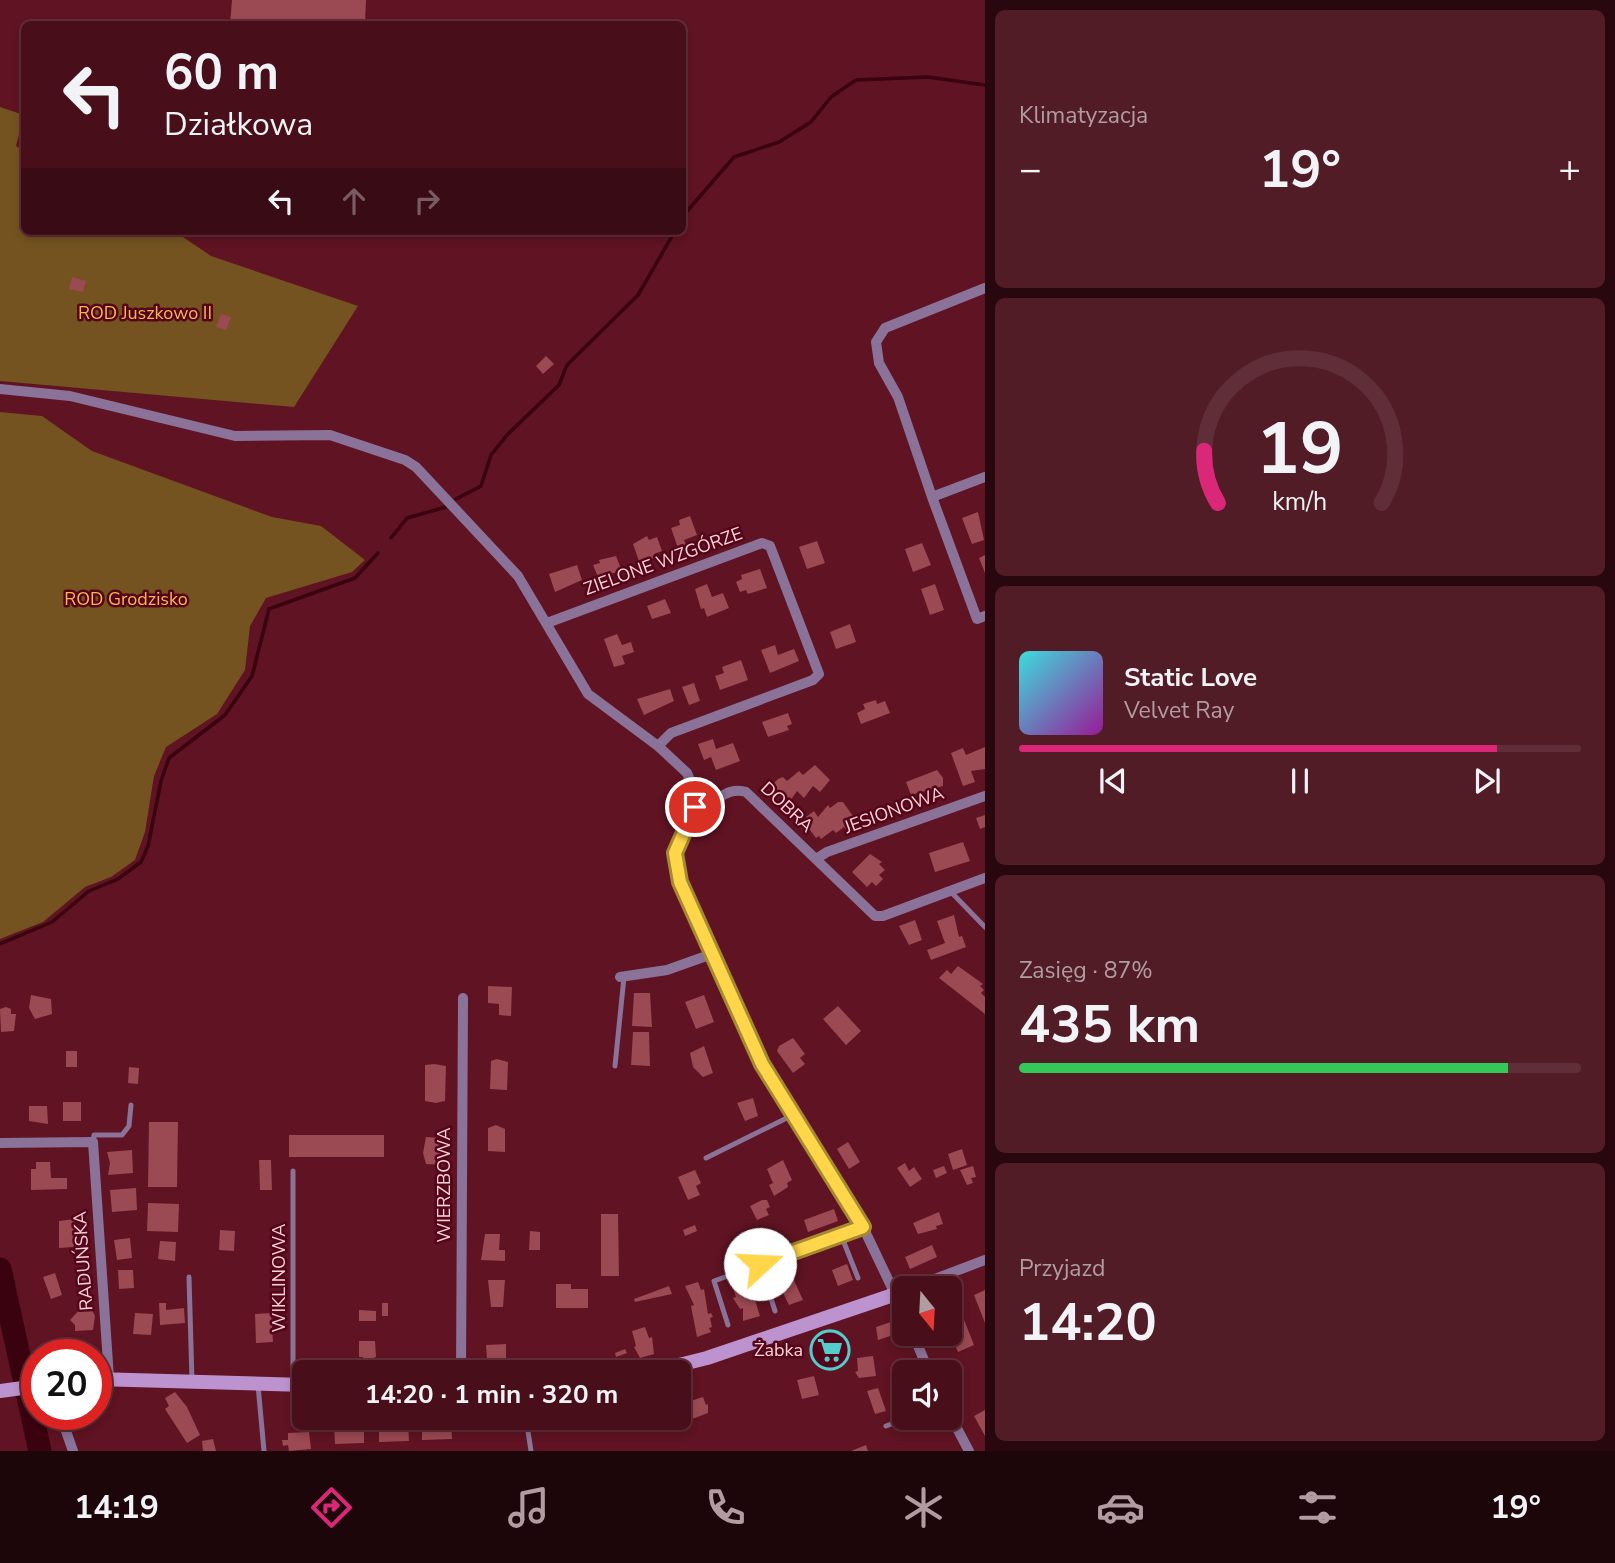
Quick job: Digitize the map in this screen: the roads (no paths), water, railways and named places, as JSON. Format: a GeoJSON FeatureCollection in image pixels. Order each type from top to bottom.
{"type":"FeatureCollection","features":[{"type":"Feature","properties":{"kind":"street"},"geometry":{"type":"LineString","coordinates":[[985,288],[885,328],[876,342],[879,363],[898,397],[977,619],[985,616]]}},
{"type":"Feature","properties":{"kind":"street"},"geometry":{"type":"LineString","coordinates":[[0,389],[70,396],[235,436],[330,435],[405,460],[427,476],[519,576],[588,694],[658,746],[687,773],[693,788],[695,807],[678,843],[674,864],[762,1064],[892,1278]]}},
{"type":"Feature","properties":{"kind":"street"},"geometry":{"type":"LineString","coordinates":[[932,497],[985,477]]}},
{"type":"Feature","properties":{"kind":"street","name":"ZIELONE WZGÓRZE"},"geometry":{"type":"LineString","coordinates":[[547,623],[762,543],[770,546],[819,674],[813,680],[671,733],[658,746]]}},
{"type":"Feature","properties":{"kind":"street","name":"DOBRA"},"geometry":{"type":"LineString","coordinates":[[695,807],[741,790],[875,916],[883,916],[985,877]]}},
{"type":"Feature","properties":{"kind":"street","name":"JESIONOWA"},"geometry":{"type":"LineString","coordinates":[[816,859],[827,852],[985,796]]}},
{"type":"Feature","properties":{"kind":"street"},"geometry":{"type":"LineString","coordinates":[[622,977],[667,970],[712,954]]}},
{"type":"Feature","properties":{"kind":"street","name":"WIERZBOWA"},"geometry":{"type":"LineString","coordinates":[[461,1360],[463,998]]}},
{"type":"Feature","properties":{"kind":"street"},"geometry":{"type":"LineString","coordinates":[[0,1143],[93,1142]]}},
{"type":"Feature","properties":{"kind":"street","name":"RADUŃSKA"},"geometry":{"type":"LineString","coordinates":[[93,1142],[101,1339]]}},
{"type":"Feature","properties":{"kind":"street"},"geometry":{"type":"LineString","coordinates":[[943,1276],[985,1260]]}},
{"type":"Feature","properties":{"kind":"street"},"geometry":{"type":"LineString","coordinates":[[691,1362],[892,1295]]}},
{"type":"Feature","properties":{"kind":"street","name":"RADUŃSKA"},"geometry":{"type":"LineString","coordinates":[[112,1378],[292,1385]]}},
{"type":"Feature","properties":{"kind":"street"},"geometry":{"type":"LineString","coordinates":[[66,1430],[73,1451]]}},
{"type":"Feature","properties":{"kind":"street"},"geometry":{"type":"LineString","coordinates":[[958,1430],[969,1451]]}},
{"type":"Feature","properties":{"kind":"lane"},"geometry":{"type":"LineString","coordinates":[[950,891],[985,927]]}},
{"type":"Feature","properties":{"kind":"lane"},"geometry":{"type":"LineString","coordinates":[[615,1066],[622,977]]}},
{"type":"Feature","properties":{"kind":"lane"},"geometry":{"type":"LineString","coordinates":[[93,1142],[94,1135],[122,1135],[129,1126],[131,1105]]}},
{"type":"Feature","properties":{"kind":"lane"},"geometry":{"type":"LineString","coordinates":[[706,1158],[793,1115]]}},
{"type":"Feature","properties":{"kind":"lane","name":"WIKLINOWA"},"geometry":{"type":"LineString","coordinates":[[293,1171],[298,1360]]}},
{"type":"Feature","properties":{"kind":"lane"},"geometry":{"type":"LineString","coordinates":[[727,1325],[714,1281],[863,1227]]}},
{"type":"Feature","properties":{"kind":"lane"},"geometry":{"type":"LineString","coordinates":[[841,1236],[858,1278]]}},
{"type":"Feature","properties":{"kind":"lane"},"geometry":{"type":"LineString","coordinates":[[760,1264],[775,1311]]}},
{"type":"Feature","properties":{"kind":"lane"},"geometry":{"type":"LineString","coordinates":[[189,1277],[192,1381]]}},
{"type":"Feature","properties":{"kind":"lane"},"geometry":{"type":"LineString","coordinates":[[258,1385],[264,1451]]}},
{"type":"Feature","properties":{"kind":"lane"},"geometry":{"type":"LineString","coordinates":[[886,1426],[892,1424]]}},
{"type":"Feature","properties":{"kind":"lane"},"geometry":{"type":"LineString","coordinates":[[528,1430],[531,1451]]}},
{"type":"Feature","properties":{"kind":"waterway"},"geometry":{"type":"LineString","coordinates":[[686,212],[734,157],[779,142],[811,122],[831,97],[856,80],[928,77],[985,85]]}},
{"type":"Feature","properties":{"kind":"waterway"},"geometry":{"type":"LineString","coordinates":[[456,499],[481,486],[491,455],[507,435],[559,385],[567,365],[638,295],[673,235]]}},
{"type":"Feature","properties":{"kind":"waterway"},"geometry":{"type":"LineString","coordinates":[[391,538],[407,518],[446,507]]}},
{"type":"Feature","properties":{"kind":"waterway"},"geometry":{"type":"LineString","coordinates":[[0,944],[52,922],[89,891],[118,879],[141,862],[148,846],[161,781],[169,758],[225,715],[252,676],[269,609],[355,578],[378,553]]}},
{"type":"Feature","properties":{"kind":"waterway"},"geometry":{"type":"LineString","coordinates":[[0,1269],[40,1451]]}},
{"type":"Feature","properties":{"kind":"place","name":"Żabka"},"geometry":{"type":"Point","coordinates":[830,1350]}},
{"type":"Feature","properties":{"kind":"park label","name":"ROD Juszkowo II"},"geometry":{"type":"Point","coordinates":[145,313]}},
{"type":"Feature","properties":{"kind":"park label","name":"ROD Grodzisko"},"geometry":{"type":"Point","coordinates":[126,599]}}]}
